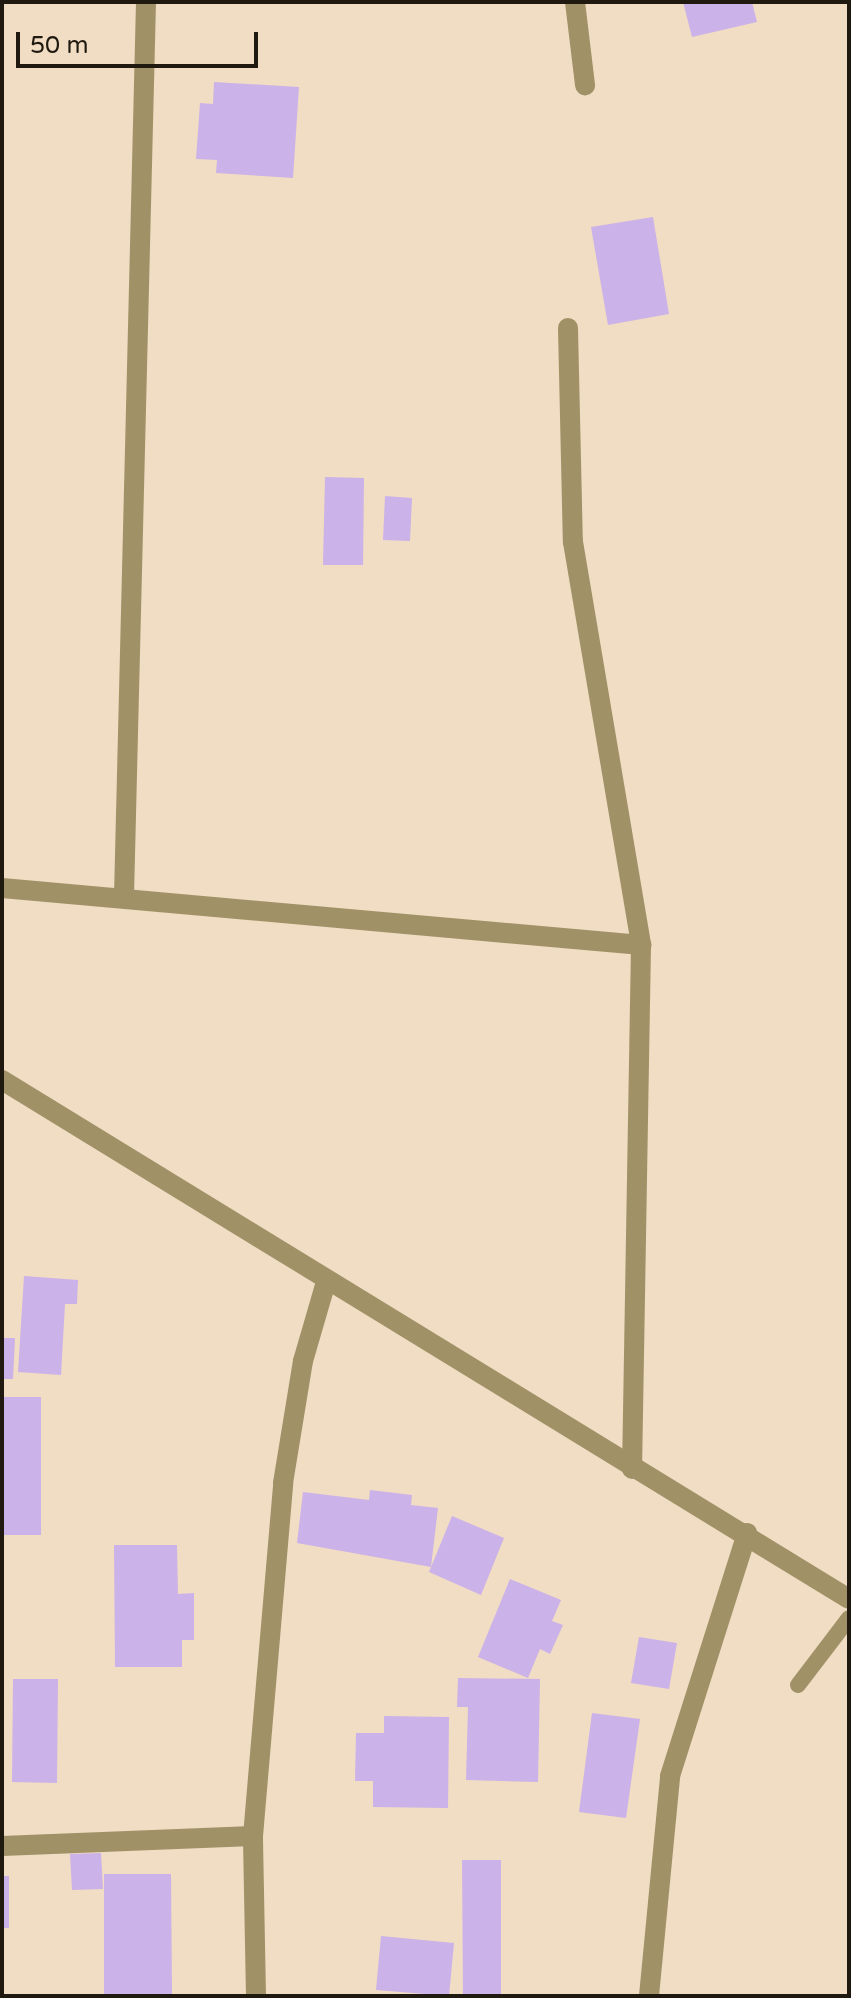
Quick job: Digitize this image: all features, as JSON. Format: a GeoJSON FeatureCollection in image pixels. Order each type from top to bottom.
{"type":"FeatureCollection","features":[{"type":"Feature","properties":{"kind":"street"},"geometry":{"type":"LineString","coordinates":[[124,896],[146,2]]}},
{"type":"Feature","properties":{"kind":"street"},"geometry":{"type":"LineString","coordinates":[[575,2],[585,85]]}},
{"type":"Feature","properties":{"kind":"street"},"geometry":{"type":"LineString","coordinates":[[568,328],[573,542],[641,945],[632,1469]]}},
{"type":"Feature","properties":{"kind":"street"},"geometry":{"type":"LineString","coordinates":[[2,888],[124,896],[641,945]]}},
{"type":"Feature","properties":{"kind":"street"},"geometry":{"type":"LineString","coordinates":[[2,1080],[632,1469],[747,1533],[849,1599]]}},
{"type":"Feature","properties":{"kind":"street"},"geometry":{"type":"LineString","coordinates":[[256,1996],[253,1836],[283,1483],[303,1361],[326,1282]]}},
{"type":"Feature","properties":{"kind":"street"},"geometry":{"type":"LineString","coordinates":[[649,1996],[670,1776],[747,1533]]}},
{"type":"Feature","properties":{"kind":"street"},"geometry":{"type":"LineString","coordinates":[[2,1846],[253,1836]]}},
{"type":"Feature","properties":{"kind":"lane"},"geometry":{"type":"LineString","coordinates":[[798,1685],[849,1618]]}},
{"type":"Feature","properties":{"kind":"building"},"geometry":{"type":"Polygon","coordinates":[[[683,2],[752,2],[757,22],[692,37],[683,2]]]}},
{"type":"Feature","properties":{"kind":"building"},"geometry":{"type":"Polygon","coordinates":[[[214,82],[299,87],[293,178],[216,173],[217,160],[196,159],[200,103],[213,104],[214,82]]]}},
{"type":"Feature","properties":{"kind":"building"},"geometry":{"type":"Polygon","coordinates":[[[653,217],[669,314],[608,325],[591,227],[653,217]]]}},
{"type":"Feature","properties":{"kind":"building"},"geometry":{"type":"Polygon","coordinates":[[[325,477],[364,478],[363,565],[323,565],[325,477]]]}},
{"type":"Feature","properties":{"kind":"building"},"geometry":{"type":"Polygon","coordinates":[[[385,496],[412,498],[410,541],[383,540],[385,496]]]}},
{"type":"Feature","properties":{"kind":"building"},"geometry":{"type":"Polygon","coordinates":[[[24,1276],[78,1280],[77,1304],[65,1304],[61,1375],[18,1372],[24,1276]]]}},
{"type":"Feature","properties":{"kind":"building"},"geometry":{"type":"Polygon","coordinates":[[[2,1338],[15,1338],[13,1379],[2,1379],[2,1338]]]}},
{"type":"Feature","properties":{"kind":"building"},"geometry":{"type":"Polygon","coordinates":[[[2,1397],[41,1397],[41,1535],[2,1535],[2,1397]]]}},
{"type":"Feature","properties":{"kind":"building"},"geometry":{"type":"Polygon","coordinates":[[[370,1490],[412,1495],[411,1505],[438,1508],[431,1567],[297,1543],[303,1492],[369,1500],[370,1490]]]}},
{"type":"Feature","properties":{"kind":"building"},"geometry":{"type":"Polygon","coordinates":[[[452,1516],[504,1538],[481,1595],[429,1572],[452,1516]]]}},
{"type":"Feature","properties":{"kind":"building"},"geometry":{"type":"Polygon","coordinates":[[[114,1545],[177,1545],[178,1594],[194,1593],[194,1640],[182,1640],[182,1667],[115,1667],[114,1545]]]}},
{"type":"Feature","properties":{"kind":"building"},"geometry":{"type":"Polygon","coordinates":[[[510,1579],[561,1600],[552,1621],[563,1625],[550,1654],[540,1649],[528,1678],[478,1657],[510,1579]]]}},
{"type":"Feature","properties":{"kind":"building"},"geometry":{"type":"Polygon","coordinates":[[[639,1637],[677,1643],[669,1689],[631,1683],[639,1637]]]}},
{"type":"Feature","properties":{"kind":"building"},"geometry":{"type":"Polygon","coordinates":[[[458,1678],[540,1679],[538,1782],[466,1780],[468,1707],[457,1707],[458,1678]]]}},
{"type":"Feature","properties":{"kind":"building"},"geometry":{"type":"Polygon","coordinates":[[[13,1679],[58,1679],[57,1783],[12,1782],[13,1679]]]}},
{"type":"Feature","properties":{"kind":"building"},"geometry":{"type":"Polygon","coordinates":[[[592,1713],[640,1719],[626,1818],[579,1812],[592,1713]]]}},
{"type":"Feature","properties":{"kind":"building"},"geometry":{"type":"Polygon","coordinates":[[[384,1716],[449,1717],[448,1808],[373,1807],[373,1781],[355,1781],[356,1733],[384,1733],[384,1716]]]}},
{"type":"Feature","properties":{"kind":"building"},"geometry":{"type":"Polygon","coordinates":[[[101,1853],[103,1889],[72,1890],[70,1854],[101,1853]]]}},
{"type":"Feature","properties":{"kind":"building"},"geometry":{"type":"Polygon","coordinates":[[[462,1860],[501,1860],[501,1996],[463,1996],[462,1860]]]}},
{"type":"Feature","properties":{"kind":"building"},"geometry":{"type":"Polygon","coordinates":[[[104,1874],[171,1874],[172,1996],[104,1996],[104,1874]]]}},
{"type":"Feature","properties":{"kind":"building"},"geometry":{"type":"Polygon","coordinates":[[[2,1876],[9,1876],[9,1928],[2,1928],[2,1876]]]}},
{"type":"Feature","properties":{"kind":"building"},"geometry":{"type":"Polygon","coordinates":[[[381,1936],[454,1943],[449,1996],[376,1990],[381,1936]]]}}]}
